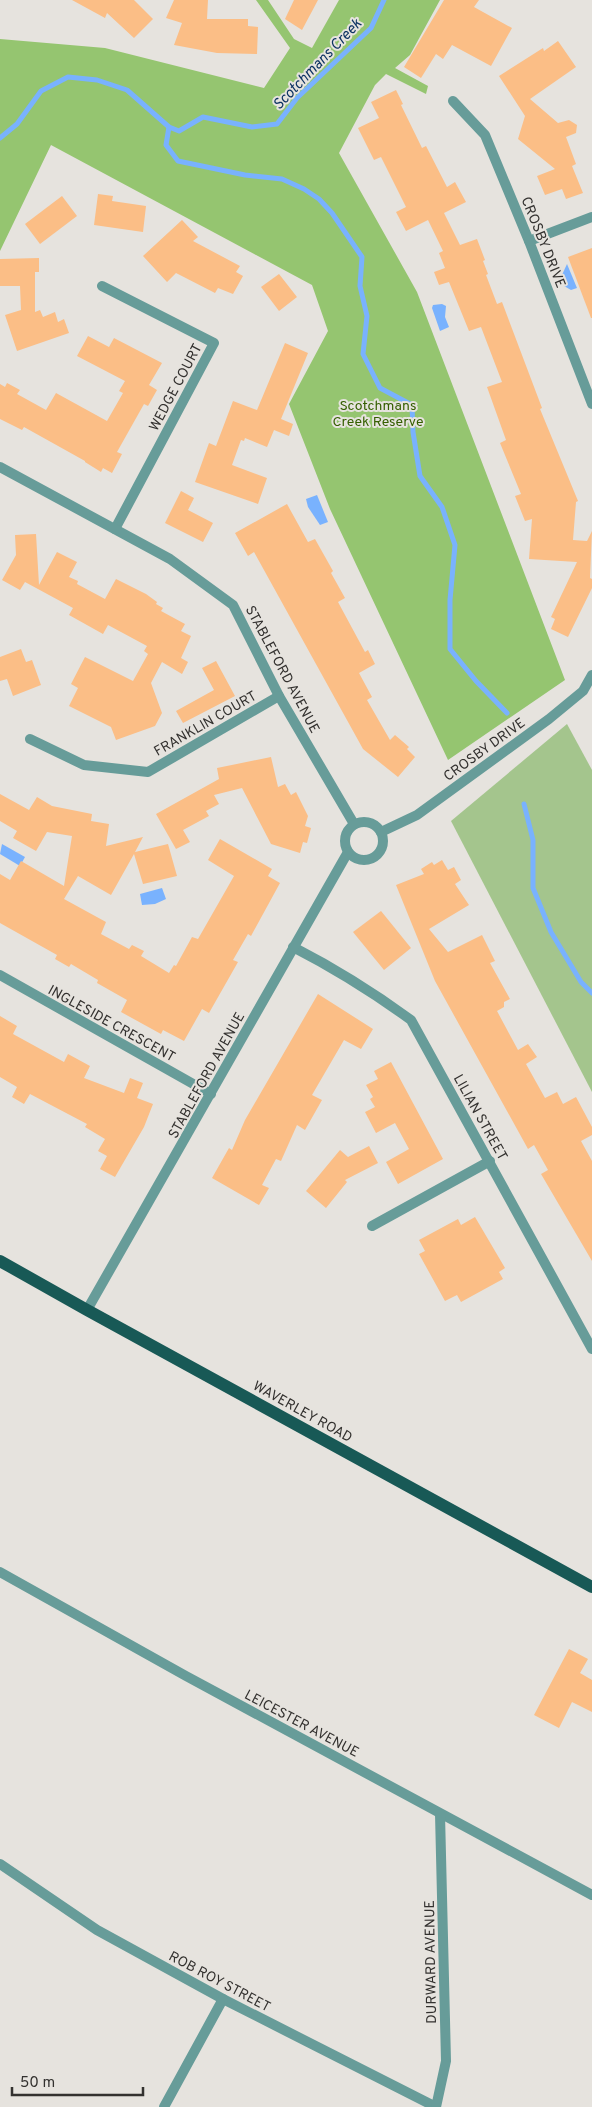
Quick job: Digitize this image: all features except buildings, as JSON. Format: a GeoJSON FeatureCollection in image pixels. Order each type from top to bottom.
{"type":"FeatureCollection","features":[{"type":"Feature","properties":{"kind":"main road","name":"WAVERLEY ROAD"},"geometry":{"type":"LineString","coordinates":[[0,1261],[592,1587]]}},
{"type":"Feature","properties":{"kind":"street","name":"CROSBY DRIVE"},"geometry":{"type":"LineString","coordinates":[[452,101],[485,135],[530,240],[592,404]]}},
{"type":"Feature","properties":{"kind":"street"},"geometry":{"type":"LineString","coordinates":[[530,240],[592,217]]}},
{"type":"Feature","properties":{"kind":"street","name":"WEDGE COURT"},"geometry":{"type":"LineString","coordinates":[[102,286],[214,343],[115,529]]}},
{"type":"Feature","properties":{"kind":"street","name":"STABLEFORD AVENUE"},"geometry":{"type":"LineString","coordinates":[[0,467],[170,559],[233,605],[280,696],[354,824]]}},
{"type":"Feature","properties":{"kind":"street","name":"CROSBY DRIVE"},"geometry":{"type":"LineString","coordinates":[[381,832],[417,815],[549,719],[583,691],[592,675]]}},
{"type":"Feature","properties":{"kind":"street","name":"FRANKLIN COURT"},"geometry":{"type":"LineString","coordinates":[[30,739],[84,765],[148,772],[280,696]]}},
{"type":"Feature","properties":{"kind":"street"},"geometry":{"type":"LineString","coordinates":[[367,822],[374,824],[381,832],[383,845],[381,852],[372,859],[359,860],[348,852],[344,840],[346,833],[354,824],[367,822]]}},
{"type":"Feature","properties":{"kind":"street","name":"STABLEFORD AVENUE"},"geometry":{"type":"LineString","coordinates":[[87,1310],[348,852]]}},
{"type":"Feature","properties":{"kind":"street","name":"LILIAN STREET"},"geometry":{"type":"LineString","coordinates":[[293,947],[316,959],[411,1020],[592,1348]]}},
{"type":"Feature","properties":{"kind":"street","name":"INGLESIDE CRESCENT"},"geometry":{"type":"LineString","coordinates":[[0,975],[211,1094]]}},
{"type":"Feature","properties":{"kind":"street"},"geometry":{"type":"LineString","coordinates":[[372,1226],[490,1161]]}},
{"type":"Feature","properties":{"kind":"street","name":"LEICESTER AVENUE"},"geometry":{"type":"LineString","coordinates":[[0,1572],[186,1676],[592,1895]]}},
{"type":"Feature","properties":{"kind":"street","name":"DURWARD AVENUE"},"geometry":{"type":"LineString","coordinates":[[436,2107],[446,2061],[440,1814]]}},
{"type":"Feature","properties":{"kind":"street","name":"ROB ROY STREET"},"geometry":{"type":"LineString","coordinates":[[0,1864],[97,1930],[223,1999],[436,2107]]}},
{"type":"Feature","properties":{"kind":"street"},"geometry":{"type":"LineString","coordinates":[[164,2107],[223,1999]]}},
{"type":"Feature","properties":{"kind":"green space","name":"Scotchmans Creek Reserve"},"geometry":{"type":"Polygon","coordinates":[[[256,0],[268,0],[294,39],[312,48],[339,0],[440,0],[410,55],[395,68],[428,86],[426,94],[386,74],[375,85],[339,153],[417,292],[565,680],[448,760],[330,509],[289,404],[328,331],[312,285],[51,145],[0,251],[0,39],[105,48],[264,88],[290,48],[256,0]]]}},
{"type":"Feature","properties":{"kind":"green space"},"geometry":{"type":"Polygon","coordinates":[[[567,724],[592,770],[592,1092],[451,821],[567,724]]]}},
{"type":"Feature","properties":{"kind":"water"},"geometry":{"type":"Polygon","coordinates":[[[567,264],[577,288],[571,290],[564,286],[561,277],[567,264]]]}},
{"type":"Feature","properties":{"kind":"water"},"geometry":{"type":"Polygon","coordinates":[[[442,304],[446,306],[445,317],[449,327],[440,331],[432,308],[433,305],[442,304]]]}},
{"type":"Feature","properties":{"kind":"water"},"geometry":{"type":"Polygon","coordinates":[[[317,495],[328,522],[320,525],[308,507],[306,499],[317,495]]]}},
{"type":"Feature","properties":{"kind":"water"},"geometry":{"type":"Polygon","coordinates":[[[2,844],[25,857],[20,866],[0,854],[2,844]]]}},
{"type":"Feature","properties":{"kind":"water"},"geometry":{"type":"Polygon","coordinates":[[[162,888],[166,899],[155,904],[142,905],[140,894],[162,888]]]}},
{"type":"Feature","properties":{"kind":"waterway","name":"Scotchmans Creek"},"geometry":{"type":"LineString","coordinates":[[0,138],[17,124],[41,91],[68,77],[97,80],[127,90],[169,127],[179,131],[203,117],[252,127],[277,124],[297,98],[371,28],[384,0]]}},
{"type":"Feature","properties":{"kind":"waterway"},"geometry":{"type":"LineString","coordinates":[[169,127],[166,145],[178,161],[245,175],[282,179],[304,189],[319,199],[332,213],[362,257],[360,286],[367,316],[363,354],[380,388],[412,405],[413,432],[420,476],[442,507],[455,545],[450,600],[450,649],[476,681],[507,713]]}},
{"type":"Feature","properties":{"kind":"waterway"},"geometry":{"type":"LineString","coordinates":[[524,804],[533,840],[533,888],[551,932],[581,982],[592,993]]}}]}
